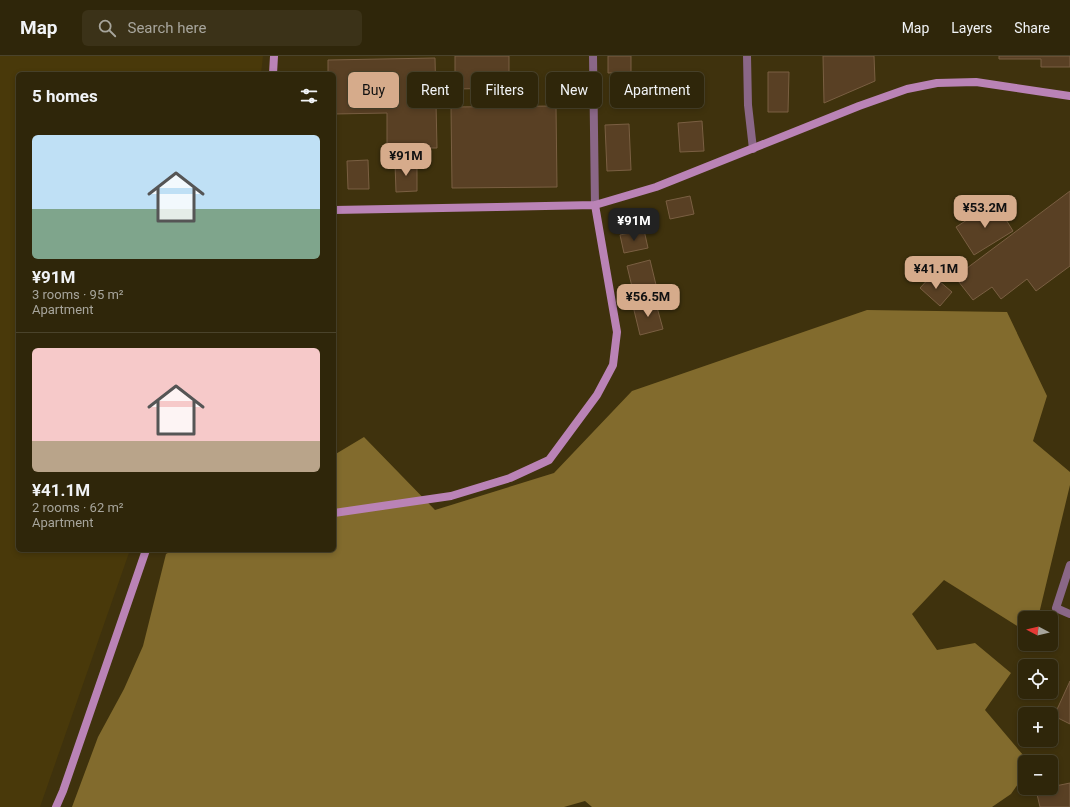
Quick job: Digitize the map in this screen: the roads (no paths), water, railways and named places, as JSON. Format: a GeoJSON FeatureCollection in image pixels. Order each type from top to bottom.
{"type":"FeatureCollection","features":[{"type":"Feature","properties":{"kind":"street"},"geometry":{"type":"LineString","coordinates":[[273,72],[274,56]]}},
{"type":"Feature","properties":{"kind":"street"},"geometry":{"type":"LineString","coordinates":[[336,514],[452,496],[510,478],[549,460],[597,395],[613,365],[617,332],[594,205],[593,56]]}},
{"type":"Feature","properties":{"kind":"street"},"geometry":{"type":"LineString","coordinates":[[747,56],[748,104],[753,149]]}},
{"type":"Feature","properties":{"kind":"street"},"geometry":{"type":"LineString","coordinates":[[336,210],[594,205],[656,187],[860,106],[908,89],[937,83],[976,82],[1070,96]]}},
{"type":"Feature","properties":{"kind":"street"},"geometry":{"type":"LineString","coordinates":[[56,807],[63,791],[145,552]]}},
{"type":"Feature","properties":{"kind":"street"},"geometry":{"type":"LineString","coordinates":[[1070,565],[1056,608],[1070,614]]}}]}
